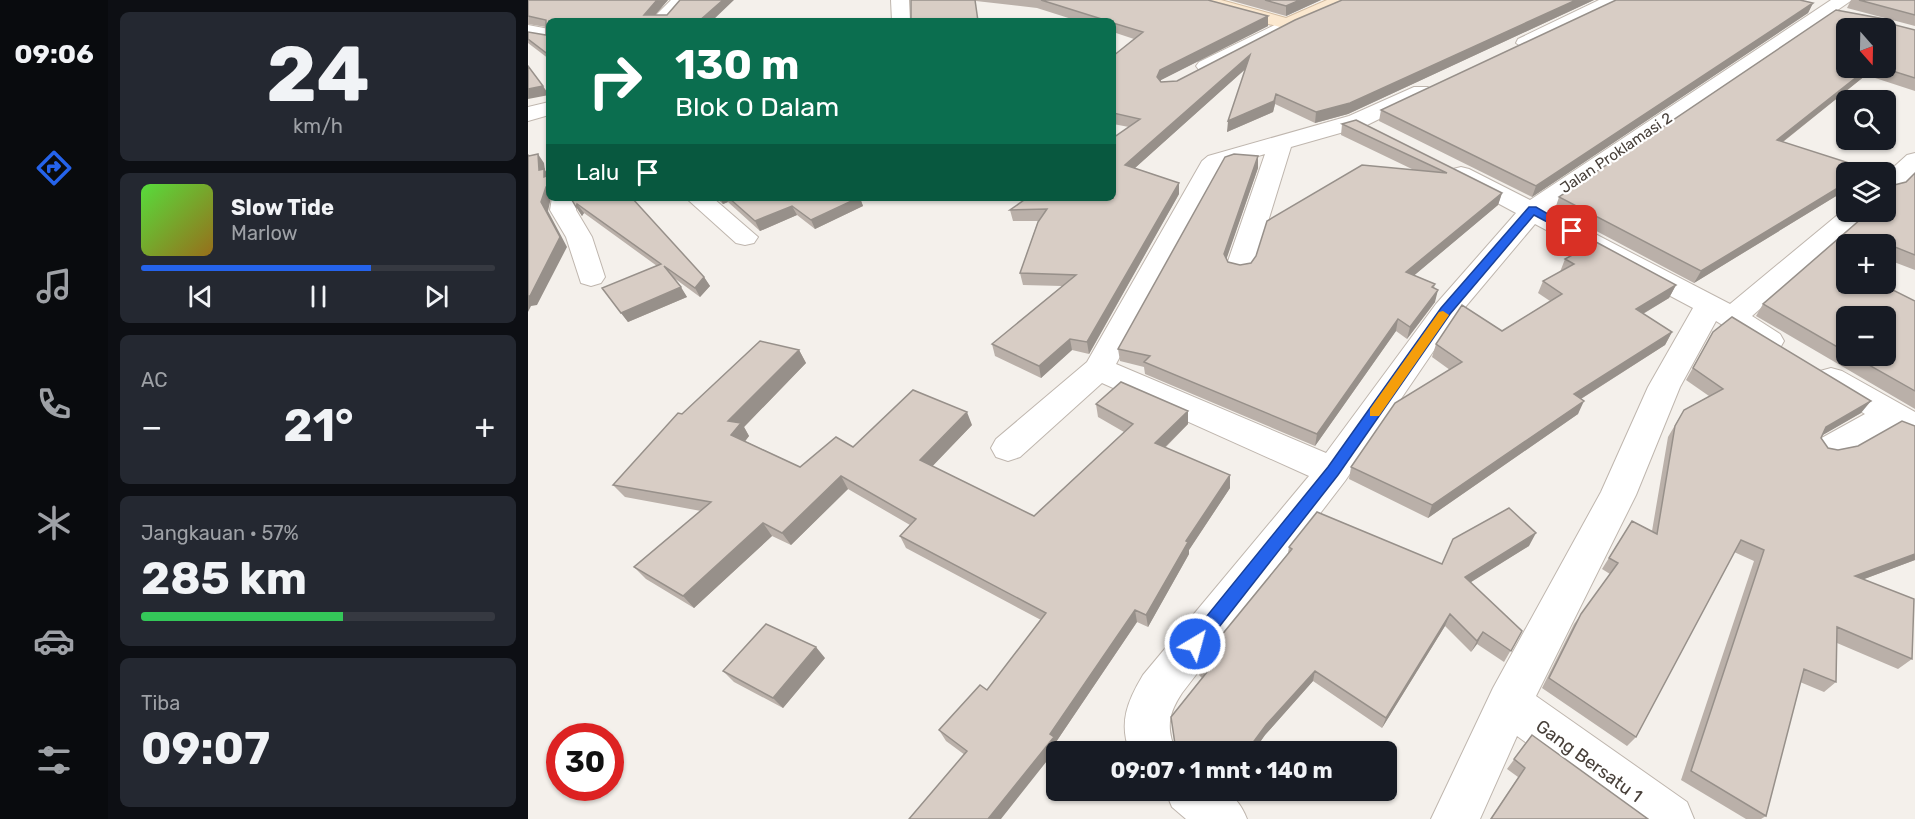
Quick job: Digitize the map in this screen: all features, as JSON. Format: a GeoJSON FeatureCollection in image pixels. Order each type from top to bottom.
{"type":"FeatureCollection","features":[{"type":"Feature","properties":{"kind":"street"},"geometry":{"type":"LineString","coordinates":[[661,18],[681,0]]}},
{"type":"Feature","properties":{"kind":"street"},"geometry":{"type":"LineString","coordinates":[[900,0],[901,18]]}},
{"type":"Feature","properties":{"kind":"street"},"geometry":{"type":"LineString","coordinates":[[1202,0],[1287,24]]}},
{"type":"Feature","properties":{"kind":"street"},"geometry":{"type":"LineString","coordinates":[[1189,76],[1287,24],[1342,0]]}},
{"type":"Feature","properties":{"kind":"street"},"geometry":{"type":"LineString","coordinates":[[1504,52],[1612,0]]}},
{"type":"Feature","properties":{"kind":"street","name":"Jalan Proklamasi 2"},"geometry":{"type":"LineString","coordinates":[[1146,741],[1147,713],[1160,684],[1184,658],[1333,471],[1446,311],[1533,210],[1831,8]]}},
{"type":"Feature","properties":{"kind":"street"},"geometry":{"type":"LineString","coordinates":[[528,32],[546,35]]}},
{"type":"Feature","properties":{"kind":"street"},"geometry":{"type":"LineString","coordinates":[[1008,448],[1098,369],[1210,166],[1224,157],[1281,142],[1368,127],[1441,82]]}},
{"type":"Feature","properties":{"kind":"street"},"geometry":{"type":"LineString","coordinates":[[528,114],[546,109]]}},
{"type":"Feature","properties":{"kind":"street"},"geometry":{"type":"LineString","coordinates":[[1240,267],[1281,142]]}},
{"type":"Feature","properties":{"kind":"street"},"geometry":{"type":"LineString","coordinates":[[1896,178],[1915,160]]}},
{"type":"Feature","properties":{"kind":"street"},"geometry":{"type":"LineString","coordinates":[[1440,163],[1533,210],[1721,312],[1903,421]]}},
{"type":"Feature","properties":{"kind":"street"},"geometry":{"type":"LineString","coordinates":[[564,201],[563,210],[579,237],[591,277]]}},
{"type":"Feature","properties":{"kind":"street"},"geometry":{"type":"LineString","coordinates":[[702,201],[745,237]]}},
{"type":"Feature","properties":{"kind":"street"},"geometry":{"type":"LineString","coordinates":[[1455,819],[1509,703],[1618,495],[1664,387],[1721,312],[1843,222]]}},
{"type":"Feature","properties":{"kind":"street"},"geometry":{"type":"LineString","coordinates":[[1098,369],[1333,471]]}},
{"type":"Feature","properties":{"kind":"street"},"geometry":{"type":"LineString","coordinates":[[1830,449],[1903,421]]}},
{"type":"Feature","properties":{"kind":"street","name":"Gang Bersatu 1"},"geometry":{"type":"LineString","coordinates":[[1509,703],[1670,819]]}},
{"type":"Feature","properties":{"kind":"street"},"geometry":{"type":"LineString","coordinates":[[1202,801],[1223,819]]}},
{"type":"Feature","properties":{"kind":"building"},"geometry":{"type":"Polygon","coordinates":[[[528,0],[657,0],[644,15],[667,15],[680,0],[723,0],[702,18],[546,18],[546,20],[528,16],[528,0]]]}},
{"type":"Feature","properties":{"kind":"building"},"geometry":{"type":"Polygon","coordinates":[[[911,0],[975,0],[978,18],[911,18],[911,0]]]}},
{"type":"Feature","properties":{"kind":"building"},"geometry":{"type":"Polygon","coordinates":[[[1041,0],[1208,0],[1268,16],[1160,70],[1157,77],[1161,82],[1177,81],[1295,20],[1342,0],[1576,0],[1350,103],[1316,112],[1276,94],[1274,101],[1228,121],[1250,55],[1125,165],[1179,183],[1087,342],[1070,339],[1039,366],[992,344],[1076,275],[1020,273],[1038,222],[1047,209],[1010,210],[1023,201],[1116,201],[1116,136],[1140,119],[1116,114],[1116,54],[1143,32],[1116,24],[1116,18],[1098,18],[1041,0]]]}},
{"type":"Feature","properties":{"kind":"building"},"geometry":{"type":"Polygon","coordinates":[[[1265,0],[1300,0],[1286,6],[1265,0]]]}},
{"type":"Feature","properties":{"kind":"building"},"geometry":{"type":"Polygon","coordinates":[[[1616,0],[1800,0],[1813,3],[1536,186],[1381,110],[1616,0]]]}},
{"type":"Feature","properties":{"kind":"building"},"geometry":{"type":"Polygon","coordinates":[[[1859,0],[1915,0],[1915,15],[1859,0]]]}},
{"type":"Feature","properties":{"kind":"building"},"geometry":{"type":"Polygon","coordinates":[[[1836,10],[1879,18],[1836,18],[1836,78],[1855,78],[1840,90],[1836,90],[1836,93],[1777,140],[1846,162],[1836,162],[1836,189],[1701,271],[1559,197],[1836,10]]]}},
{"type":"Feature","properties":{"kind":"building"},"geometry":{"type":"Polygon","coordinates":[[[1896,25],[1915,30],[1915,78],[1896,72],[1896,25]]]}},
{"type":"Feature","properties":{"kind":"building"},"geometry":{"type":"Polygon","coordinates":[[[528,32],[546,35],[546,53],[528,39],[528,32]]]}},
{"type":"Feature","properties":{"kind":"building"},"geometry":{"type":"Polygon","coordinates":[[[528,66],[543,86],[528,89],[528,66]]]}},
{"type":"Feature","properties":{"kind":"building"},"geometry":{"type":"Polygon","coordinates":[[[1356,120],[1502,193],[1406,272],[1435,284],[1432,287],[1438,290],[1410,327],[1398,319],[1317,434],[1144,362],[1150,356],[1118,349],[1225,157],[1234,154],[1258,156],[1224,254],[1228,262],[1240,265],[1251,263],[1256,256],[1267,221],[1362,165],[1447,173],[1342,124],[1356,120]]]}},
{"type":"Feature","properties":{"kind":"building"},"geometry":{"type":"Polygon","coordinates":[[[538,154],[539,170],[544,169],[546,187],[541,202],[560,237],[528,296],[528,155],[538,154]]]}},
{"type":"Feature","properties":{"kind":"building"},"geometry":{"type":"Polygon","coordinates":[[[1915,173],[1915,255],[1896,247],[1896,234],[1844,234],[1857,222],[1896,222],[1896,184],[1906,182],[1915,173]]]}},
{"type":"Feature","properties":{"kind":"building"},"geometry":{"type":"Polygon","coordinates":[[[573,201],[635,201],[704,277],[695,288],[664,266],[681,287],[621,313],[602,288],[661,264],[577,204],[576,207],[573,201]]]}},
{"type":"Feature","properties":{"kind":"building"},"geometry":{"type":"Polygon","coordinates":[[[732,201],[852,201],[811,220],[792,206],[755,221],[732,201]]]}},
{"type":"Feature","properties":{"kind":"building"},"geometry":{"type":"Polygon","coordinates":[[[1836,241],[1836,294],[1896,294],[1896,292],[1915,301],[1915,391],[1871,366],[1896,366],[1896,306],[1836,306],[1836,346],[1763,304],[1836,241]]]}},
{"type":"Feature","properties":{"kind":"building"},"geometry":{"type":"Polygon","coordinates":[[[1596,242],[1676,285],[1636,309],[1672,332],[1574,394],[1584,401],[1432,505],[1351,467],[1395,403],[1462,362],[1436,344],[1462,305],[1502,331],[1562,294],[1543,281],[1574,264],[1565,259],[1596,242]]]}},
{"type":"Feature","properties":{"kind":"building"},"geometry":{"type":"Polygon","coordinates":[[[1732,317],[1871,401],[1826,427],[1821,438],[1828,448],[1838,450],[1858,446],[1902,421],[1915,426],[1915,554],[1855,576],[1914,599],[1912,659],[1837,627],[1836,682],[1804,669],[1766,816],[1691,771],[1764,550],[1741,540],[1636,737],[1549,678],[1581,614],[1618,563],[1609,558],[1632,521],[1657,534],[1675,426],[1684,410],[1723,389],[1693,368],[1713,332],[1732,317]]]}},
{"type":"Feature","properties":{"kind":"building"},"geometry":{"type":"Polygon","coordinates":[[[760,341],[799,350],[728,421],[741,423],[731,435],[800,467],[836,437],[853,447],[913,390],[967,412],[920,460],[1034,516],[1133,424],[1096,404],[1121,382],[1188,411],[1155,443],[1230,475],[1186,541],[1188,542],[1146,615],[1135,610],[1050,734],[1054,737],[1051,741],[1046,741],[1046,747],[988,819],[909,819],[967,751],[939,730],[980,685],[987,690],[1046,613],[900,536],[916,519],[841,476],[782,533],[763,523],[683,596],[634,567],[711,502],[613,485],[678,413],[682,414],[760,341]]]}},
{"type":"Feature","properties":{"kind":"building"},"geometry":{"type":"Polygon","coordinates":[[[1509,508],[1536,533],[1465,577],[1522,631],[1511,651],[1483,632],[1477,641],[1450,614],[1386,718],[1315,671],[1254,741],[1175,741],[1171,717],[1207,672],[1198,664],[1292,549],[1289,547],[1317,512],[1442,564],[1453,539],[1509,508]]]}},
{"type":"Feature","properties":{"kind":"building"},"geometry":{"type":"Polygon","coordinates":[[[766,624],[816,647],[773,698],[723,671],[766,624]]]}},
{"type":"Feature","properties":{"kind":"building"},"geometry":{"type":"Polygon","coordinates":[[[1532,735],[1648,819],[1491,819],[1525,768],[1514,759],[1532,735]]]}},
{"type":"Feature","properties":{"kind":"slow traffic"},"geometry":{"type":"LineString","coordinates":[[1374,412],[1443,315]]}},
{"type":"Feature","properties":{"kind":"route"},"geometry":{"type":"LineString","coordinates":[[1195,644],[1333,471],[1446,311],[1533,210],[1572,231]]}}]}
